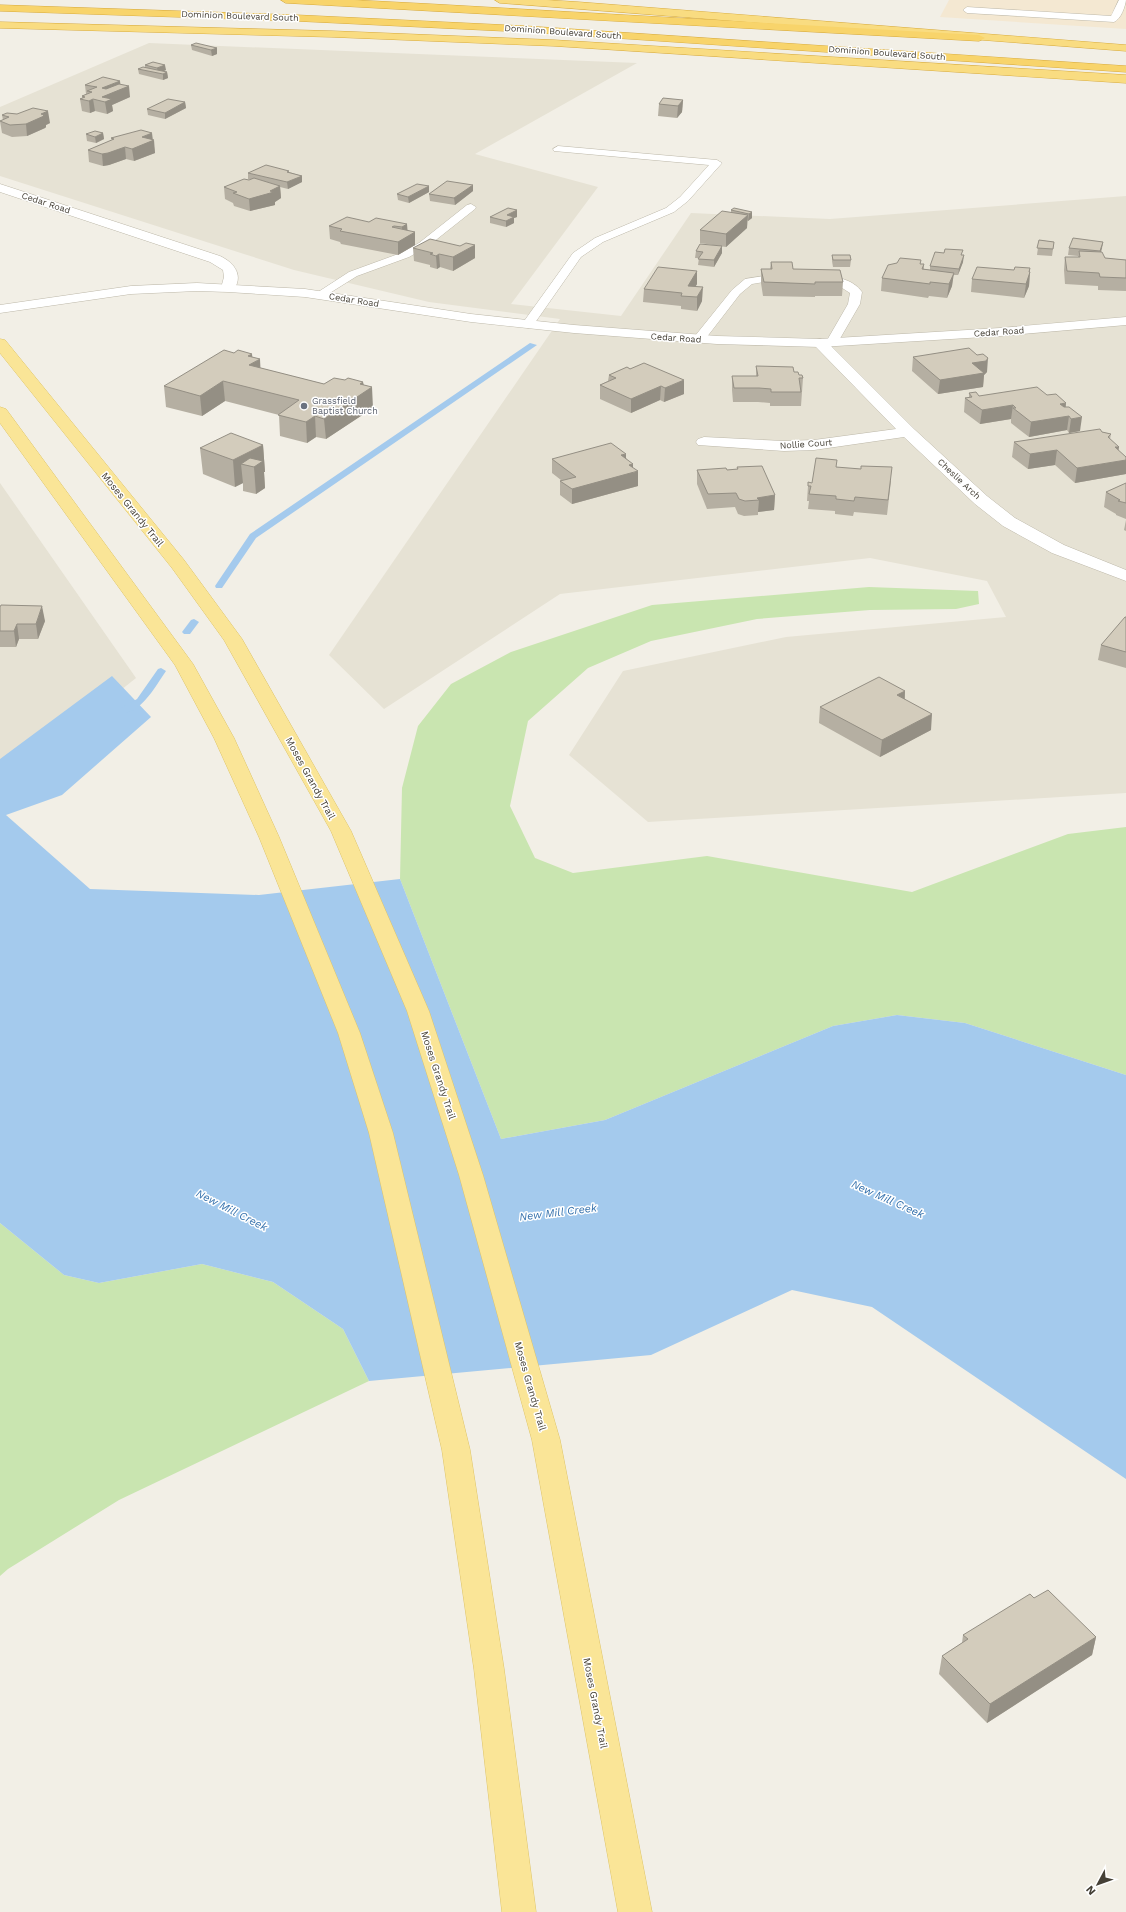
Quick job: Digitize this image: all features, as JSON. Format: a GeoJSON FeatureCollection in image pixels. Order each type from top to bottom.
{"type":"FeatureCollection","features":[{"type":"Feature","properties":{"kind":"highway","name":"Dominion Boulevard South"},"geometry":{"type":"LineString","coordinates":[[286,0],[430,6],[1126,48]]}},
{"type":"Feature","properties":{"kind":"highway"},"geometry":{"type":"LineString","coordinates":[[500,0],[676,12],[978,38]]}},
{"type":"Feature","properties":{"kind":"highway","name":"Dominion Boulevard South"},"geometry":{"type":"LineString","coordinates":[[0,8],[296,18],[525,29],[1126,69]]}},
{"type":"Feature","properties":{"kind":"highway"},"geometry":{"type":"LineString","coordinates":[[0,25],[332,34],[554,43],[1126,79]]}},
{"type":"Feature","properties":{"kind":"main road","name":"Moses Grandy Trail"},"geometry":{"type":"LineString","coordinates":[[0,343],[178,564],[233,639],[340,831],[418,1011],[471,1175],[546,1440],[635,1912]]}},
{"type":"Feature","properties":{"kind":"main road"},"geometry":{"type":"LineString","coordinates":[[0,412],[184,664],[224,738],[269,837],[350,1033],[381,1133],[456,1450],[489,1669],[519,1912]]}},
{"type":"Feature","properties":{"kind":"street","name":"Cedar Road"},"geometry":{"type":"LineString","coordinates":[[0,188],[215,259],[229,268],[232,276],[228,288]]}},
{"type":"Feature","properties":{"kind":"street","name":"Cedar Road"},"geometry":{"type":"LineString","coordinates":[[0,309],[131,290],[197,287],[228,288],[321,294],[471,318],[528,324],[699,339],[826,342],[993,333],[1126,321]]}},
{"type":"Feature","properties":{"kind":"street","name":"Cheslie Arch"},"geometry":{"type":"LineString","coordinates":[[826,342],[908,432],[981,500],[1009,522],[1058,549],[1126,576]]}},
{"type":"Feature","properties":{"kind":"street","name":"Nollie Court"},"geometry":{"type":"LineString","coordinates":[[704,442],[784,446],[814,445],[908,432]]}},
{"type":"Feature","properties":{"kind":"lane"},"geometry":{"type":"LineString","coordinates":[[967,10],[1114,19],[1123,0]]}},
{"type":"Feature","properties":{"kind":"lane"},"geometry":{"type":"LineString","coordinates":[[528,324],[577,255],[599,240],[670,210],[684,199],[717,163],[558,149]]}},
{"type":"Feature","properties":{"kind":"lane"},"geometry":{"type":"LineString","coordinates":[[321,294],[353,274],[405,255],[423,245],[471,207]]}},
{"type":"Feature","properties":{"kind":"lane"},"geometry":{"type":"LineString","coordinates":[[699,339],[736,292],[749,281],[771,278]]}},
{"type":"Feature","properties":{"kind":"lane"},"geometry":{"type":"LineString","coordinates":[[806,278],[840,281],[850,285],[856,292],[854,304],[826,342]]}},
{"type":"Feature","properties":{"kind":"shaded area"},"geometry":{"type":"Polygon","coordinates":[[[949,0],[1126,0],[1126,29],[940,17],[949,0]]]}},
{"type":"Feature","properties":{"kind":"shaded area"},"geometry":{"type":"Polygon","coordinates":[[[149,43],[637,63],[475,154],[598,187],[511,304],[621,316],[691,213],[830,219],[1126,196],[1126,793],[648,822],[569,755],[623,671],[786,637],[1006,617],[987,581],[870,558],[560,594],[384,709],[329,655],[560,319],[429,302],[294,270],[0,176],[0,107],[149,43]]]}},
{"type":"Feature","properties":{"kind":"shaded area"},"geometry":{"type":"Polygon","coordinates":[[[0,483],[136,678],[7,781],[0,791],[0,483]]]}},
{"type":"Feature","properties":{"kind":"green space"},"geometry":{"type":"Polygon","coordinates":[[[869,587],[978,591],[979,604],[956,609],[870,610],[757,619],[651,641],[588,668],[528,721],[510,806],[535,858],[573,873],[707,856],[912,892],[1068,834],[1126,827],[1126,1075],[965,1023],[897,1015],[833,1026],[605,1120],[501,1139],[400,879],[402,788],[418,726],[451,684],[511,652],[652,605],[869,587]]]}},
{"type":"Feature","properties":{"kind":"green space"},"geometry":{"type":"Polygon","coordinates":[[[0,1223],[64,1275],[99,1283],[202,1264],[273,1282],[343,1329],[369,1381],[119,1500],[8,1569],[0,1576],[0,1223]]]}},
{"type":"Feature","properties":{"kind":"water","name":"New Mill Creek"},"geometry":{"type":"Polygon","coordinates":[[[112,676],[151,717],[62,795],[6,815],[90,889],[259,895],[400,879],[501,1139],[605,1120],[833,1026],[897,1015],[965,1023],[1126,1075],[1126,1479],[872,1307],[792,1290],[651,1355],[369,1381],[343,1329],[273,1282],[202,1264],[99,1283],[64,1275],[0,1223],[0,759],[112,676]]]}},
{"type":"Feature","properties":{"kind":"building"},"geometry":{"type":"Polygon","coordinates":[[[196,43],[217,48],[211,50],[191,45],[196,43]]]}},
{"type":"Feature","properties":{"kind":"building"},"geometry":{"type":"Polygon","coordinates":[[[153,62],[165,65],[157,68],[145,65],[153,62]]]}},
{"type":"Feature","properties":{"kind":"building"},"geometry":{"type":"Polygon","coordinates":[[[143,67],[167,72],[163,74],[138,69],[143,67]]]}},
{"type":"Feature","properties":{"kind":"building"},"geometry":{"type":"Polygon","coordinates":[[[103,77],[120,81],[102,88],[106,89],[119,84],[129,86],[102,97],[112,99],[105,102],[93,99],[89,101],[80,99],[85,97],[82,96],[92,92],[87,91],[97,87],[85,85],[103,77]]]}},
{"type":"Feature","properties":{"kind":"building"},"geometry":{"type":"Polygon","coordinates":[[[663,98],[683,100],[678,106],[659,104],[663,98]]]}},
{"type":"Feature","properties":{"kind":"building"},"geometry":{"type":"Polygon","coordinates":[[[168,99],[185,102],[165,113],[147,109],[168,99]]]}},
{"type":"Feature","properties":{"kind":"building"},"geometry":{"type":"Polygon","coordinates":[[[33,108],[48,111],[41,114],[45,115],[44,116],[26,124],[10,125],[0,121],[9,117],[2,115],[7,113],[17,114],[33,108]]]}},
{"type":"Feature","properties":{"kind":"building"},"geometry":{"type":"Polygon","coordinates":[[[141,130],[152,133],[142,137],[154,140],[132,149],[125,147],[102,154],[88,150],[114,139],[111,138],[141,130]]]}},
{"type":"Feature","properties":{"kind":"building"},"geometry":{"type":"Polygon","coordinates":[[[95,131],[103,133],[95,137],[86,134],[95,131]]]}},
{"type":"Feature","properties":{"kind":"building"},"geometry":{"type":"Polygon","coordinates":[[[266,165],[302,176],[287,182],[248,173],[266,165]]]}},
{"type":"Feature","properties":{"kind":"building"},"geometry":{"type":"Polygon","coordinates":[[[254,178],[280,186],[270,191],[274,192],[249,199],[233,193],[237,192],[224,187],[244,179],[249,180],[254,178]]]}},
{"type":"Feature","properties":{"kind":"building"},"geometry":{"type":"Polygon","coordinates":[[[447,181],[473,185],[454,198],[429,194],[447,181]]]}},
{"type":"Feature","properties":{"kind":"building"},"geometry":{"type":"Polygon","coordinates":[[[417,184],[429,186],[408,197],[397,194],[417,184]]]}},
{"type":"Feature","properties":{"kind":"building"},"geometry":{"type":"Polygon","coordinates":[[[508,208],[517,210],[507,215],[514,217],[506,221],[490,217],[508,208]]]}},
{"type":"Feature","properties":{"kind":"building"},"geometry":{"type":"Polygon","coordinates":[[[734,208],[752,212],[749,214],[731,210],[734,208]]]}},
{"type":"Feature","properties":{"kind":"building"},"geometry":{"type":"Polygon","coordinates":[[[722,211],[748,215],[726,234],[700,230],[722,211]]]}},
{"type":"Feature","properties":{"kind":"building"},"geometry":{"type":"Polygon","coordinates":[[[347,217],[369,222],[376,218],[407,224],[402,227],[392,227],[415,232],[398,242],[340,231],[342,229],[329,226],[347,217]]]}},
{"type":"Feature","properties":{"kind":"building"},"geometry":{"type":"Polygon","coordinates":[[[1073,238],[1103,242],[1100,251],[1069,248],[1073,238]]]}},
{"type":"Feature","properties":{"kind":"building"},"geometry":{"type":"Polygon","coordinates":[[[430,239],[460,246],[466,243],[475,245],[453,257],[439,254],[436,256],[430,254],[433,253],[413,248],[430,239]]]}},
{"type":"Feature","properties":{"kind":"building"},"geometry":{"type":"Polygon","coordinates":[[[1039,240],[1054,242],[1053,249],[1037,248],[1039,240]]]}},
{"type":"Feature","properties":{"kind":"building"},"geometry":{"type":"Polygon","coordinates":[[[700,244],[722,246],[714,260],[698,259],[703,252],[696,251],[700,244]]]}},
{"type":"Feature","properties":{"kind":"building"},"geometry":{"type":"Polygon","coordinates":[[[945,249],[963,250],[961,255],[964,255],[959,269],[930,266],[935,252],[944,253],[945,249]]]}},
{"type":"Feature","properties":{"kind":"building"},"geometry":{"type":"Polygon","coordinates":[[[1079,251],[1102,252],[1105,258],[1126,260],[1126,278],[1100,277],[1099,273],[1067,271],[1065,257],[1080,257],[1079,251]]]}},
{"type":"Feature","properties":{"kind":"building"},"geometry":{"type":"Polygon","coordinates":[[[832,255],[850,255],[851,260],[833,260],[832,255]]]}},
{"type":"Feature","properties":{"kind":"building"},"geometry":{"type":"Polygon","coordinates":[[[900,258],[921,260],[920,264],[924,264],[922,269],[954,273],[949,284],[930,282],[930,284],[882,278],[888,265],[897,263],[900,258]]]}},
{"type":"Feature","properties":{"kind":"building"},"geometry":{"type":"Polygon","coordinates":[[[771,262],[792,262],[793,269],[840,270],[843,282],[815,282],[815,284],[764,282],[761,269],[772,269],[771,262]]]}},
{"type":"Feature","properties":{"kind":"building"},"geometry":{"type":"Polygon","coordinates":[[[658,267],[697,271],[688,286],[703,287],[697,297],[681,296],[682,293],[644,289],[658,267]]]}},
{"type":"Feature","properties":{"kind":"building"},"geometry":{"type":"Polygon","coordinates":[[[977,267],[1014,270],[1015,267],[1030,268],[1030,272],[1026,284],[972,279],[977,267]]]}},
{"type":"Feature","properties":{"kind":"building"},"geometry":{"type":"Polygon","coordinates":[[[969,348],[977,355],[983,354],[988,358],[986,361],[972,363],[984,373],[940,380],[913,357],[969,348]]]}},
{"type":"Feature","properties":{"kind":"building"},"geometry":{"type":"Polygon","coordinates":[[[224,350],[234,353],[238,350],[252,354],[248,356],[260,359],[249,365],[324,384],[334,378],[345,380],[348,378],[363,382],[360,384],[372,387],[324,419],[315,416],[306,422],[278,415],[299,400],[223,381],[200,396],[164,386],[224,350]]]}},
{"type":"Feature","properties":{"kind":"building"},"geometry":{"type":"Polygon","coordinates":[[[644,363],[684,380],[665,388],[661,386],[631,399],[600,385],[616,378],[609,375],[627,367],[630,369],[644,363]]]}},
{"type":"Feature","properties":{"kind":"building"},"geometry":{"type":"Polygon","coordinates":[[[756,366],[793,367],[794,372],[798,372],[803,378],[799,378],[801,392],[771,392],[771,389],[734,388],[732,376],[758,376],[756,366]]]}},
{"type":"Feature","properties":{"kind":"building"},"geometry":{"type":"Polygon","coordinates":[[[1037,387],[1047,395],[1056,394],[1066,403],[1060,404],[1064,407],[1069,407],[1082,417],[1071,419],[1069,416],[1031,422],[1013,408],[1016,408],[1013,405],[982,410],[965,398],[972,397],[969,393],[976,392],[979,396],[1037,387]]]}},
{"type":"Feature","properties":{"kind":"building"},"geometry":{"type":"Polygon","coordinates":[[[1100,429],[1102,432],[1111,434],[1108,437],[1119,447],[1115,447],[1126,457],[1126,460],[1077,468],[1057,450],[1030,454],[1014,442],[1100,429]]]}},
{"type":"Feature","properties":{"kind":"building"},"geometry":{"type":"Polygon","coordinates":[[[231,433],[263,445],[233,460],[200,448],[231,433]]]}},
{"type":"Feature","properties":{"kind":"building"},"geometry":{"type":"Polygon","coordinates":[[[611,443],[626,454],[621,455],[633,464],[629,465],[638,471],[572,489],[560,481],[576,477],[552,459],[611,443]]]}},
{"type":"Feature","properties":{"kind":"building"},"geometry":{"type":"Polygon","coordinates":[[[250,458],[263,461],[254,467],[241,464],[250,458]]]}},
{"type":"Feature","properties":{"kind":"building"},"geometry":{"type":"Polygon","coordinates":[[[816,458],[837,460],[836,467],[861,469],[861,466],[892,467],[888,500],[855,497],[854,501],[836,499],[836,496],[809,494],[811,486],[808,486],[808,482],[812,483],[816,458]]]}},
{"type":"Feature","properties":{"kind":"building"},"geometry":{"type":"Polygon","coordinates":[[[762,466],[775,495],[757,498],[759,500],[745,501],[739,499],[736,493],[708,494],[697,470],[726,468],[727,470],[738,469],[737,467],[762,466]]]}},
{"type":"Feature","properties":{"kind":"building"},"geometry":{"type":"Polygon","coordinates":[[[1126,483],[1126,503],[1118,501],[1120,500],[1106,492],[1126,483]]]}},
{"type":"Feature","properties":{"kind":"building"},"geometry":{"type":"Polygon","coordinates":[[[1,605],[42,606],[36,624],[17,624],[14,631],[0,631],[1,605]]]}},
{"type":"Feature","properties":{"kind":"building"},"geometry":{"type":"Polygon","coordinates":[[[1125,617],[1126,652],[1101,645],[1125,617]]]}},
{"type":"Feature","properties":{"kind":"building"},"geometry":{"type":"Polygon","coordinates":[[[879,677],[905,691],[897,695],[932,714],[882,740],[820,707],[879,677]]]}},
{"type":"Feature","properties":{"kind":"building"},"geometry":{"type":"Polygon","coordinates":[[[1048,1590],[1096,1637],[990,1704],[942,1656],[968,1639],[963,1635],[1030,1594],[1034,1598],[1048,1590]]]}},
{"type":"Feature","properties":{"kind":"waterway"},"geometry":{"type":"LineString","coordinates":[[219,586],[253,536],[533,345]]}},
{"type":"Feature","properties":{"kind":"waterway"},"geometry":{"type":"LineString","coordinates":[[187,632],[194,622]]}},
{"type":"Feature","properties":{"kind":"waterway"},"geometry":{"type":"LineString","coordinates":[[124,710],[140,701],[161,671]]}},
{"type":"Feature","properties":{"kind":"place","name":"Grassfield Baptist Church"},"geometry":{"type":"Point","coordinates":[304,406]}}]}
